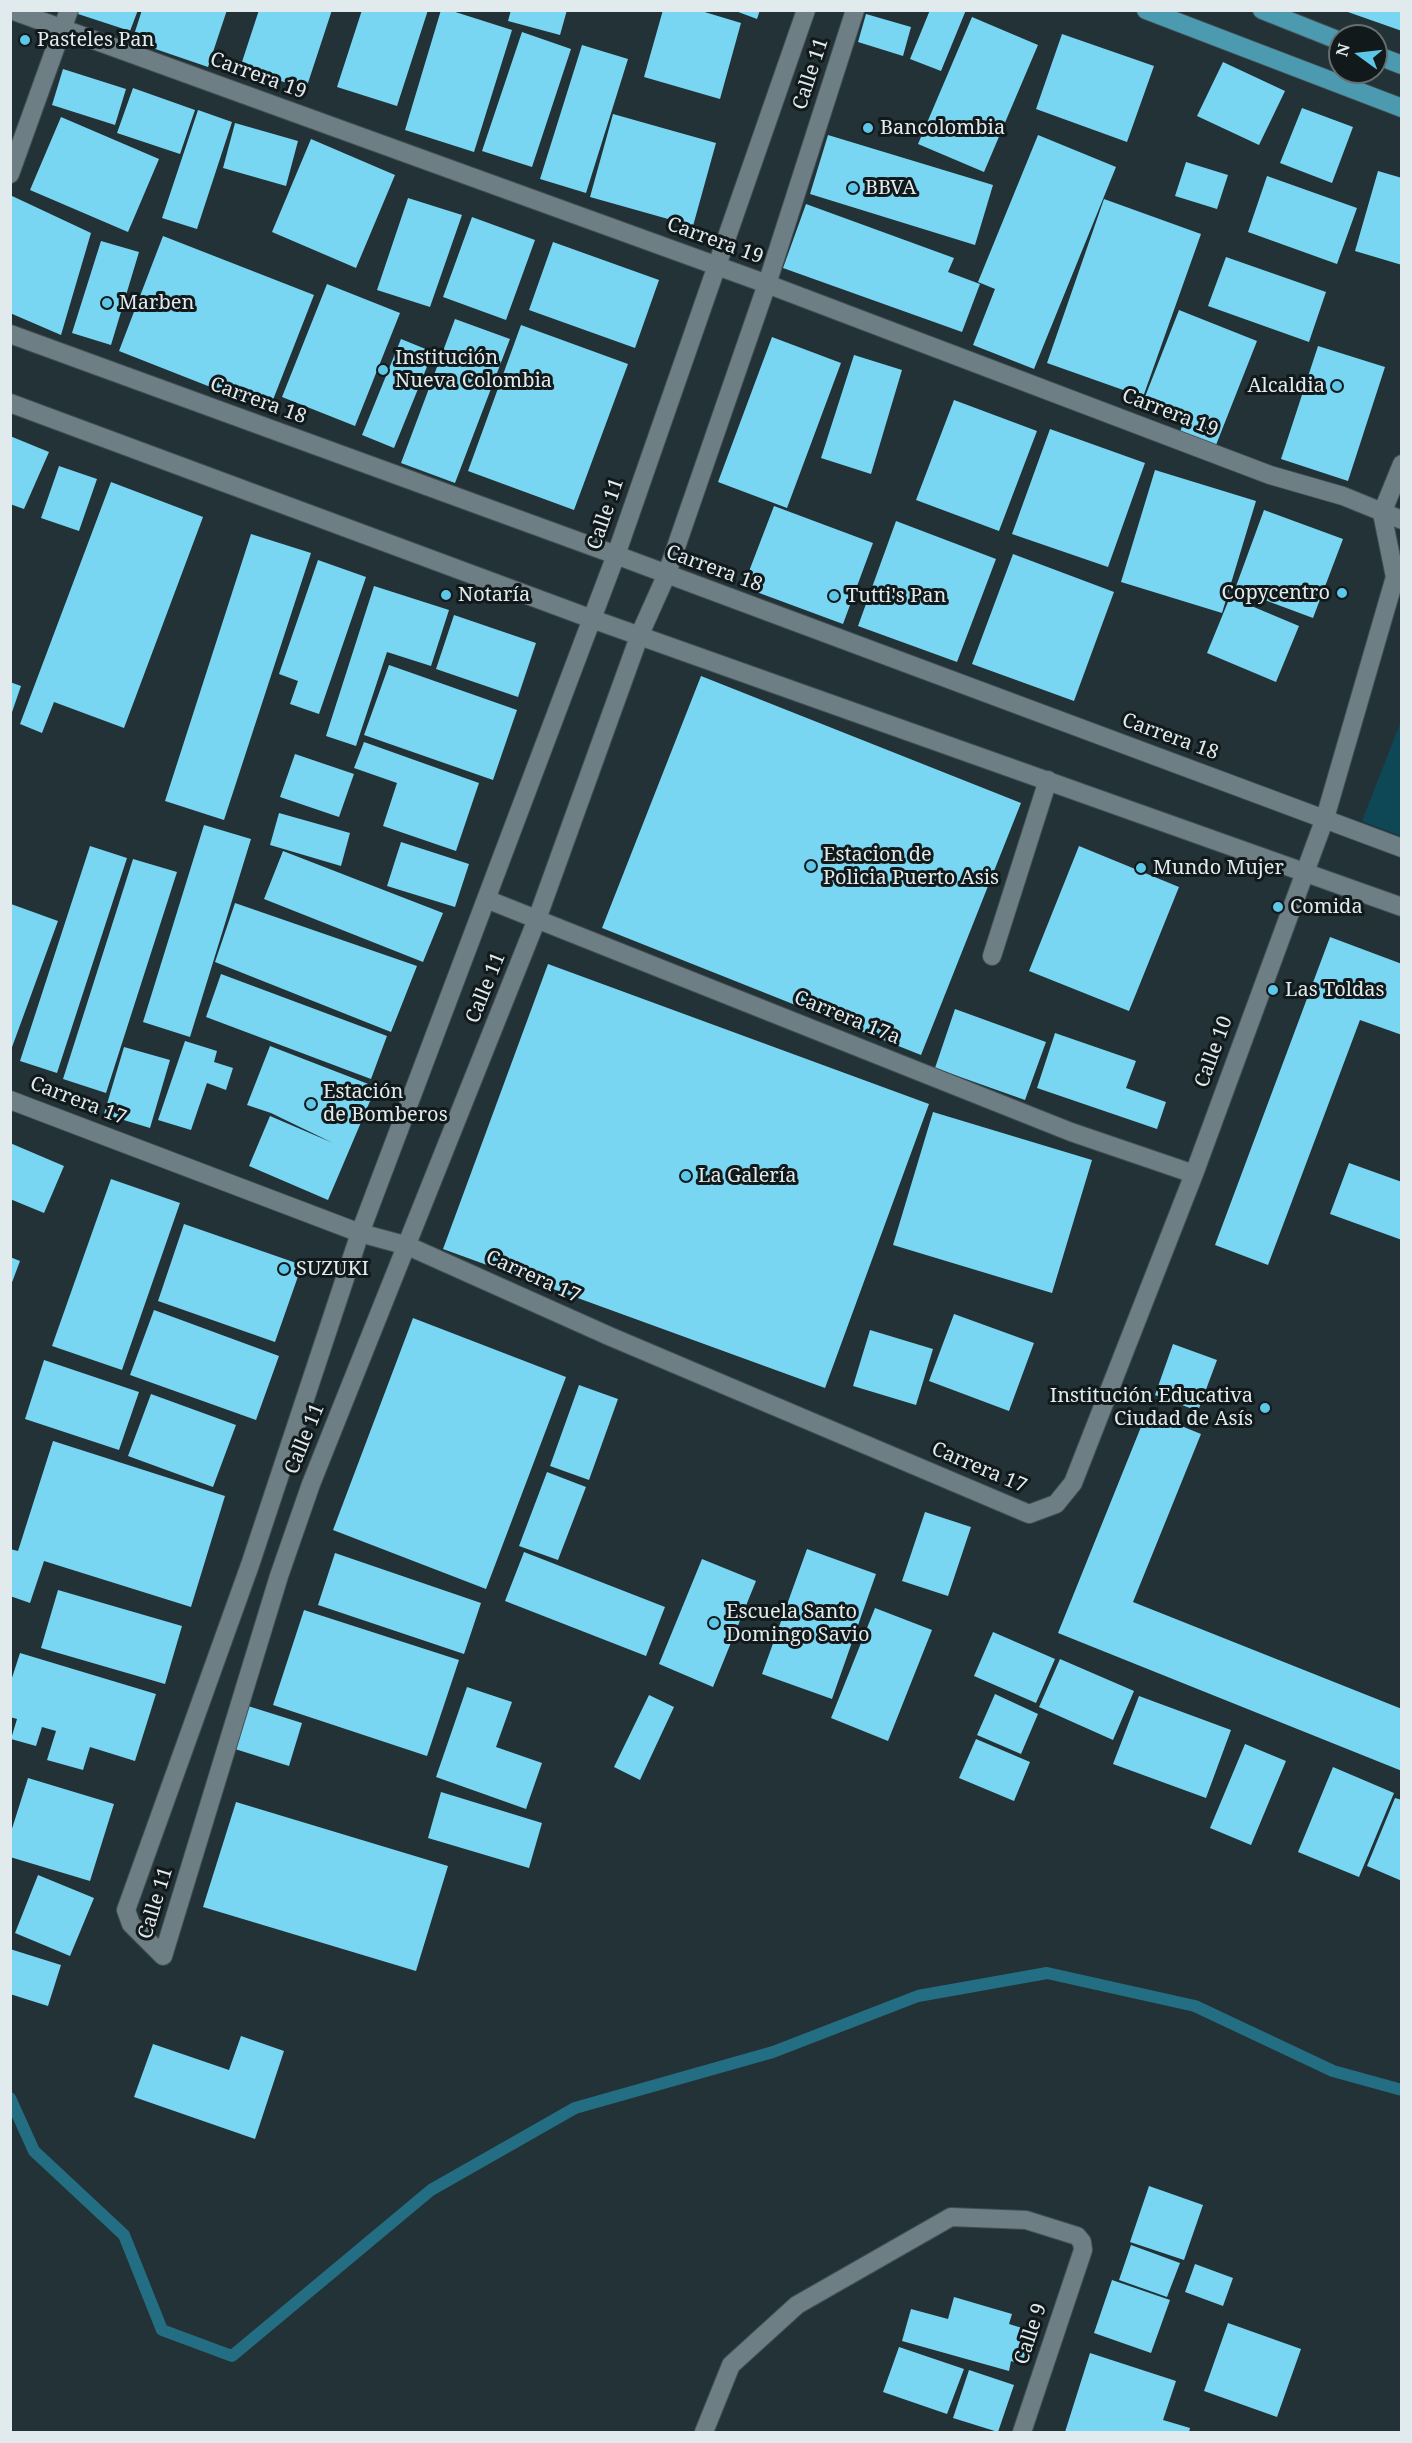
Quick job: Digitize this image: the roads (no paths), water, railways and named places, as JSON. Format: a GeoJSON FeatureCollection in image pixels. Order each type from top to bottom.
{"type":"FeatureCollection","features":[{"type":"Feature","properties":{"kind":"main road"},"geometry":{"type":"LineString","coordinates":[[1146,10],[1401,108]]}},
{"type":"Feature","properties":{"kind":"main road"},"geometry":{"type":"LineString","coordinates":[[1262,10],[1328,36]]}},
{"type":"Feature","properties":{"kind":"street","name":"Carrera 19"},"geometry":{"type":"LineString","coordinates":[[11,10],[767,284],[1270,475],[1343,496],[1401,520]]}},
{"type":"Feature","properties":{"kind":"street"},"geometry":{"type":"LineString","coordinates":[[10,174],[69,10]]}},
{"type":"Feature","properties":{"kind":"street","name":"Calle 11"},"geometry":{"type":"LineString","coordinates":[[806,10],[616,555],[360,1233],[250,1565],[126,1910],[131,1924],[163,1956],[279,1576],[311,1484],[537,919],[640,634],[666,576],[767,284],[855,10]]}},
{"type":"Feature","properties":{"kind":"street","name":"Carrera 18"},"geometry":{"type":"LineString","coordinates":[[10,334],[616,555],[666,576],[1401,848]]}},
{"type":"Feature","properties":{"kind":"street"},"geometry":{"type":"LineString","coordinates":[[10,403],[592,619],[640,634],[1401,907]]}},
{"type":"Feature","properties":{"kind":"street"},"geometry":{"type":"LineString","coordinates":[[1382,513],[1401,464]]}},
{"type":"Feature","properties":{"kind":"street","name":"Calle 10"},"geometry":{"type":"LineString","coordinates":[[1029,1514],[1056,1504],[1073,1483],[1194,1173],[1325,818],[1398,574],[1382,513]]}},
{"type":"Feature","properties":{"kind":"street"},"geometry":{"type":"LineString","coordinates":[[992,956],[1048,780]]}},
{"type":"Feature","properties":{"kind":"street","name":"Carrera 17a"},"geometry":{"type":"LineString","coordinates":[[486,899],[1071,1132],[1194,1173]]}},
{"type":"Feature","properties":{"kind":"street","name":"Carrera 17"},"geometry":{"type":"LineString","coordinates":[[10,1100],[360,1233],[408,1246],[609,1336],[1029,1514]]}},
{"type":"Feature","properties":{"kind":"street"},"geometry":{"type":"LineString","coordinates":[[280,1473],[311,1484]]}},
{"type":"Feature","properties":{"kind":"street"},"geometry":{"type":"LineString","coordinates":[[250,1565],[279,1576]]}},
{"type":"Feature","properties":{"kind":"street","name":"Calle 9"},"geometry":{"type":"LineString","coordinates":[[704,2433],[731,2365],[797,2305],[951,2217],[1026,2220],[1077,2236],[1082,2242],[1083,2250],[1022,2433]]}},
{"type":"Feature","properties":{"kind":"waterway"},"geometry":{"type":"LineString","coordinates":[[10,2098],[34,2151],[124,2235],[162,2330],[232,2356],[431,2190],[575,2108],[773,2052],[918,1996],[1047,1973],[1195,2006],[1333,2071],[1402,2090]]}},
{"type":"Feature","properties":{"kind":"place","name":"Pasteles Pan"},"geometry":{"type":"Point","coordinates":[25,40]}},
{"type":"Feature","properties":{"kind":"place","name":"Bancolombia"},"geometry":{"type":"Point","coordinates":[868,128]}},
{"type":"Feature","properties":{"kind":"place","name":"BBVA"},"geometry":{"type":"Point","coordinates":[853,188]}},
{"type":"Feature","properties":{"kind":"place","name":"Marben"},"geometry":{"type":"Point","coordinates":[107,303]}},
{"type":"Feature","properties":{"kind":"place","name":"Institución Nueva Colombia"},"geometry":{"type":"Point","coordinates":[383,370]}},
{"type":"Feature","properties":{"kind":"place","name":"Alcaldia"},"geometry":{"type":"Point","coordinates":[1337,386]}},
{"type":"Feature","properties":{"kind":"place","name":"Copycentro"},"geometry":{"type":"Point","coordinates":[1342,593]}},
{"type":"Feature","properties":{"kind":"place","name":"Notaría"},"geometry":{"type":"Point","coordinates":[446,595]}},
{"type":"Feature","properties":{"kind":"place","name":"Tutti's Pan"},"geometry":{"type":"Point","coordinates":[834,596]}},
{"type":"Feature","properties":{"kind":"place","name":"Estacion de Policia Puerto Asis"},"geometry":{"type":"Point","coordinates":[811,866]}},
{"type":"Feature","properties":{"kind":"place","name":"Mundo Mujer"},"geometry":{"type":"Point","coordinates":[1141,868]}},
{"type":"Feature","properties":{"kind":"place","name":"Comida"},"geometry":{"type":"Point","coordinates":[1278,907]}},
{"type":"Feature","properties":{"kind":"place","name":"Las Toldas"},"geometry":{"type":"Point","coordinates":[1273,990]}},
{"type":"Feature","properties":{"kind":"place","name":"Estación de Bomberos"},"geometry":{"type":"Point","coordinates":[311,1104]}},
{"type":"Feature","properties":{"kind":"place","name":"La Galería"},"geometry":{"type":"Point","coordinates":[686,1176]}},
{"type":"Feature","properties":{"kind":"place","name":"SUZUKI"},"geometry":{"type":"Point","coordinates":[284,1269]}},
{"type":"Feature","properties":{"kind":"place","name":"Institución Educativa Ciudad de Asís"},"geometry":{"type":"Point","coordinates":[1265,1408]}},
{"type":"Feature","properties":{"kind":"place","name":"Escuela Santo Domingo Savio"},"geometry":{"type":"Point","coordinates":[714,1623]}}]}
